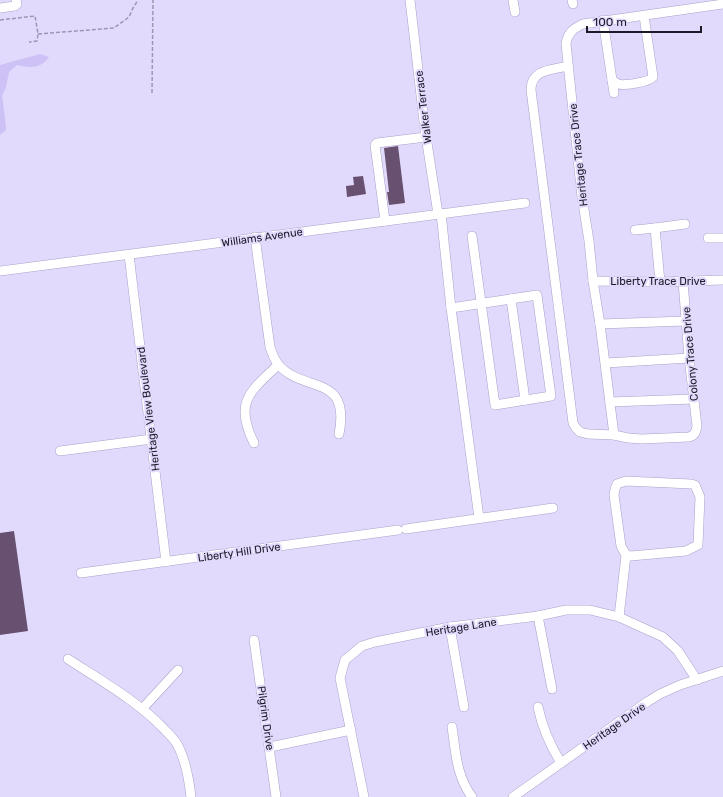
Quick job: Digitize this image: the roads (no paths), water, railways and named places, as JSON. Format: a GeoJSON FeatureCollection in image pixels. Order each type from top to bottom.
{"type":"FeatureCollection","features":[{"type":"Feature","properties":{"kind":"street"},"geometry":{"type":"LineString","coordinates":[[0,8],[15,6],[17,4],[16,0]]}},
{"type":"Feature","properties":{"kind":"street","name":"Walker Terrace"},"geometry":{"type":"LineString","coordinates":[[410,0],[426,137],[439,213],[480,518]]}},
{"type":"Feature","properties":{"kind":"street"},"geometry":{"type":"LineString","coordinates":[[513,0],[515,12]]}},
{"type":"Feature","properties":{"kind":"street","name":"Heritage Trace Drive"},"geometry":{"type":"LineString","coordinates":[[614,435],[606,363],[582,197],[568,66],[566,44],[567,35],[570,31],[583,24],[603,20],[723,5]]}},
{"type":"Feature","properties":{"kind":"street"},"geometry":{"type":"LineString","coordinates":[[612,80],[618,84],[651,79],[653,81],[644,16]]}},
{"type":"Feature","properties":{"kind":"street"},"geometry":{"type":"LineString","coordinates":[[603,20],[614,93]]}},
{"type":"Feature","properties":{"kind":"street"},"geometry":{"type":"LineString","coordinates":[[568,66],[544,72],[534,77],[531,84],[533,105],[573,423],[580,432],[588,434],[614,435]]}},
{"type":"Feature","properties":{"kind":"street"},"geometry":{"type":"LineString","coordinates":[[385,221],[375,145],[377,143],[426,137]]}},
{"type":"Feature","properties":{"kind":"street","name":"Williams Avenue"},"geometry":{"type":"LineString","coordinates":[[0,271],[525,203]]}},
{"type":"Feature","properties":{"kind":"street"},"geometry":{"type":"LineString","coordinates":[[635,230],[685,224]]}},
{"type":"Feature","properties":{"kind":"street"},"geometry":{"type":"LineString","coordinates":[[655,228],[660,282]]}},
{"type":"Feature","properties":{"kind":"street"},"geometry":{"type":"LineString","coordinates":[[451,308],[480,303],[537,295],[551,396],[495,405],[480,303],[472,236]]}},
{"type":"Feature","properties":{"kind":"street"},"geometry":{"type":"LineString","coordinates":[[255,237],[270,347],[273,356],[278,365],[297,377],[324,387],[333,394],[339,404],[342,419],[339,434]]}},
{"type":"Feature","properties":{"kind":"street"},"geometry":{"type":"LineString","coordinates":[[708,238],[723,238]]}},
{"type":"Feature","properties":{"kind":"street","name":"Heritage View Boulevard"},"geometry":{"type":"LineString","coordinates":[[129,255],[166,562]]}},
{"type":"Feature","properties":{"kind":"street","name":"Liberty Trace Drive"},"geometry":{"type":"LineString","coordinates":[[593,281],[660,282],[723,280]]}},
{"type":"Feature","properties":{"kind":"street","name":"Colony Trace Drive"},"geometry":{"type":"LineString","coordinates":[[614,435],[642,439],[689,437],[694,435],[696,432],[697,426],[689,358],[683,281]]}},
{"type":"Feature","properties":{"kind":"street"},"geometry":{"type":"LineString","coordinates":[[511,299],[525,400]]}},
{"type":"Feature","properties":{"kind":"street"},"geometry":{"type":"LineString","coordinates":[[600,324],[686,321]]}},
{"type":"Feature","properties":{"kind":"street"},"geometry":{"type":"LineString","coordinates":[[606,363],[689,358]]}},
{"type":"Feature","properties":{"kind":"street"},"geometry":{"type":"LineString","coordinates":[[254,443],[245,421],[245,407],[249,395],[278,365]]}},
{"type":"Feature","properties":{"kind":"street"},"geometry":{"type":"LineString","coordinates":[[610,402],[694,398]]}},
{"type":"Feature","properties":{"kind":"street"},"geometry":{"type":"LineString","coordinates":[[60,451],[152,439]]}},
{"type":"Feature","properties":{"kind":"street"},"geometry":{"type":"LineString","coordinates":[[619,617],[626,555],[621,546],[614,495],[617,484],[626,481],[695,485],[700,497],[698,545],[686,551],[631,556],[626,555]]}},
{"type":"Feature","properties":{"kind":"street","name":"Liberty Hill Drive"},"geometry":{"type":"LineString","coordinates":[[81,573],[553,508]]}},
{"type":"Feature","properties":{"kind":"street","name":"Heritage Lane"},"geometry":{"type":"LineString","coordinates":[[364,797],[340,678],[345,660],[362,646],[450,627],[538,616],[566,610],[590,610],[619,617],[663,637],[678,651],[697,680]]}},
{"type":"Feature","properties":{"kind":"street"},"geometry":{"type":"LineString","coordinates":[[538,616],[552,689]]}},
{"type":"Feature","properties":{"kind":"street"},"geometry":{"type":"LineString","coordinates":[[450,627],[464,707]]}},
{"type":"Feature","properties":{"kind":"street","name":"Pilgrim Drive"},"geometry":{"type":"LineString","coordinates":[[254,640],[276,797]]}},
{"type":"Feature","properties":{"kind":"street"},"geometry":{"type":"LineString","coordinates":[[68,659],[142,709],[176,742],[183,755],[191,797]]}},
{"type":"Feature","properties":{"kind":"street"},"geometry":{"type":"LineString","coordinates":[[142,709],[178,670]]}},
{"type":"Feature","properties":{"kind":"street","name":"Heritage Drive"},"geometry":{"type":"LineString","coordinates":[[513,797],[660,694],[680,685],[723,671]]}},
{"type":"Feature","properties":{"kind":"street"},"geometry":{"type":"LineString","coordinates":[[538,707],[546,736],[561,763]]}},
{"type":"Feature","properties":{"kind":"street"},"geometry":{"type":"LineString","coordinates":[[452,727],[460,776],[464,786],[472,797]]}},
{"type":"Feature","properties":{"kind":"street"},"geometry":{"type":"LineString","coordinates":[[270,747],[351,730]]}}]}
